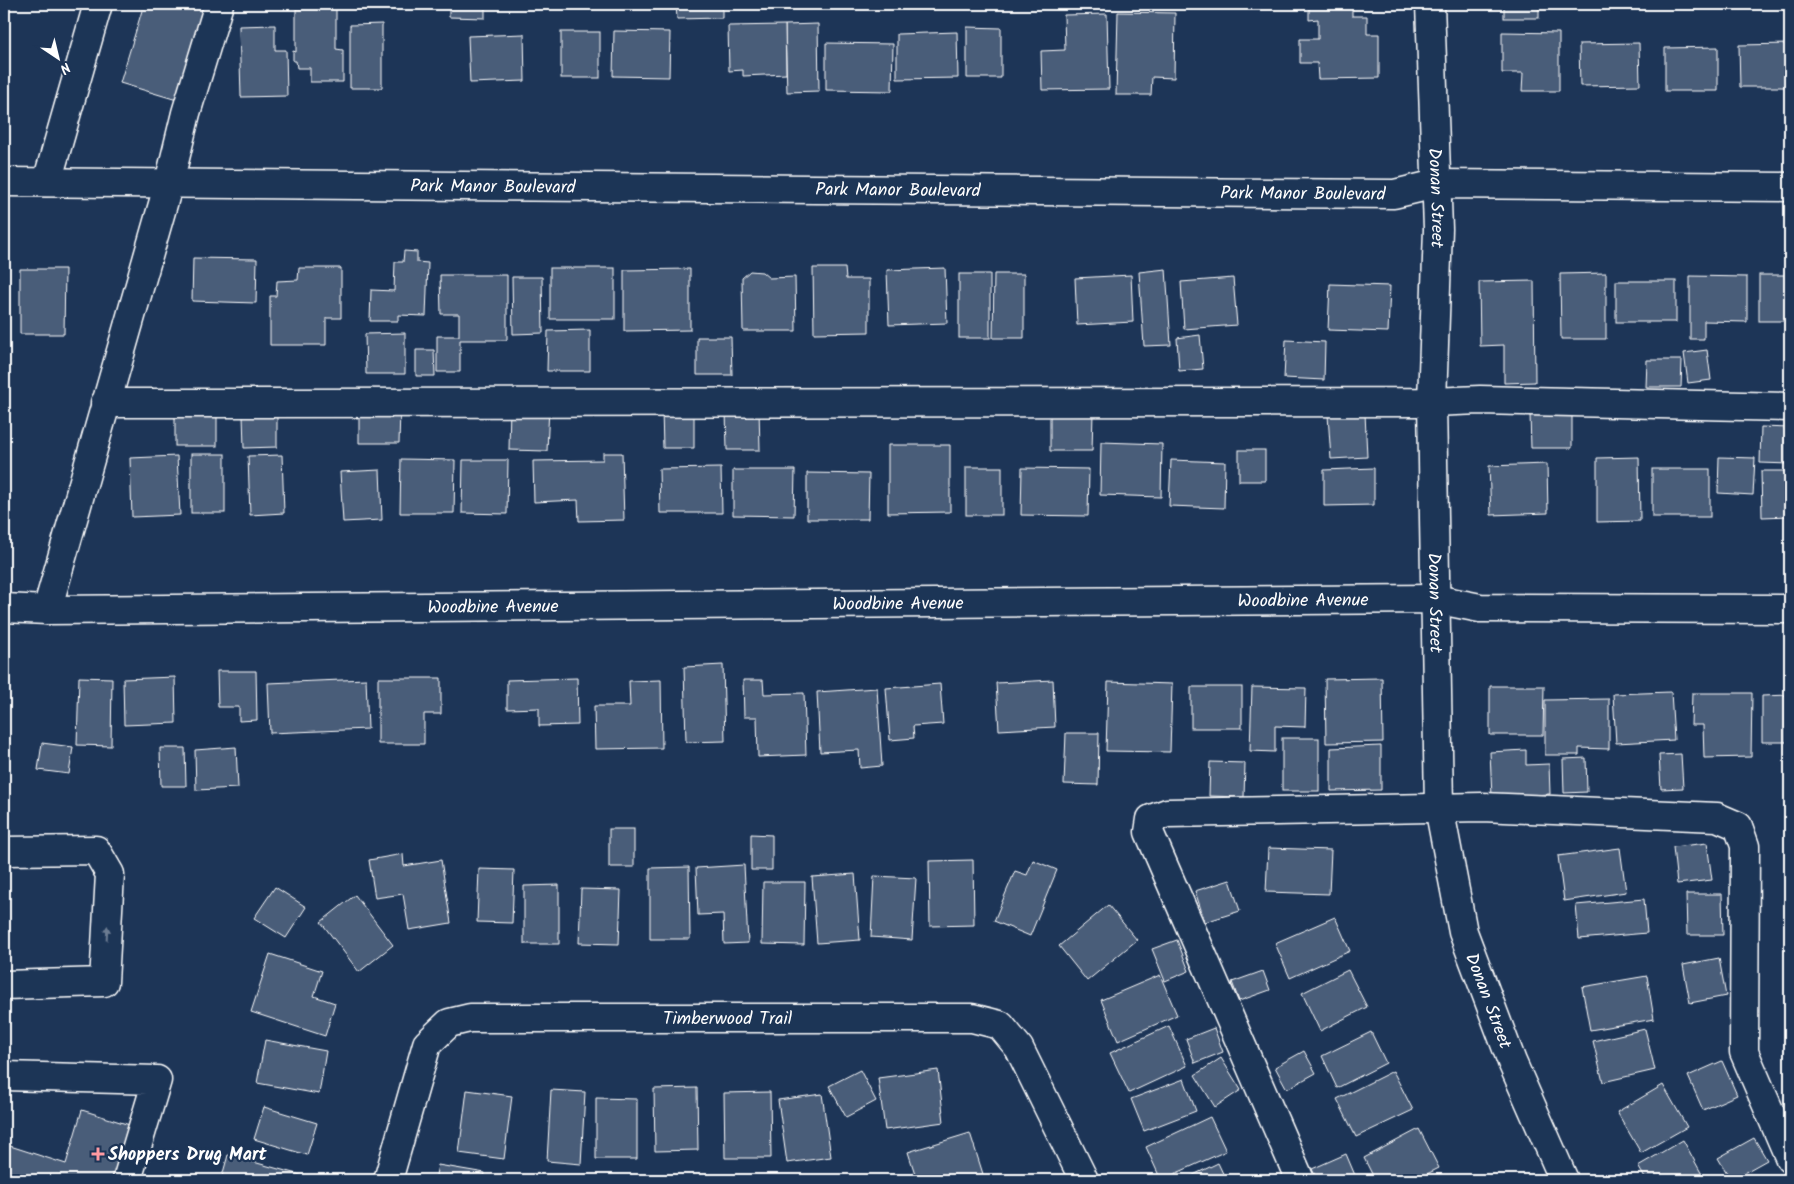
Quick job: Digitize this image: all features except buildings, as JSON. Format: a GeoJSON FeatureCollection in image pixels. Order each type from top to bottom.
{"type":"FeatureCollection","features":[{"type":"Feature","properties":{"kind":"street"},"geometry":{"type":"LineString","coordinates":[[47,182],[98,4]]}},
{"type":"Feature","properties":{"kind":"street"},"geometry":{"type":"LineString","coordinates":[[47,610],[168,183],[186,113],[219,4]]}},
{"type":"Feature","properties":{"kind":"street","name":"Donan Street"},"geometry":{"type":"LineString","coordinates":[[1430,4],[1438,229],[1432,402],[1439,807],[1463,932],[1512,1062],[1564,1180]]}},
{"type":"Feature","properties":{"kind":"street","name":"Park Manor Boulevard"},"geometry":{"type":"LineString","coordinates":[[4,182],[1394,194],[1436,184],[1790,187]]}},
{"type":"Feature","properties":{"kind":"street"},"geometry":{"type":"LineString","coordinates":[[105,403],[1432,402],[1480,400],[1790,407]]}},
{"type":"Feature","properties":{"kind":"street","name":"Woodbine Avenue"},"geometry":{"type":"LineString","coordinates":[[4,608],[47,610],[1435,599],[1480,608],[1790,609]]}},
{"type":"Feature","properties":{"kind":"street"},"geometry":{"type":"LineString","coordinates":[[1300,1180],[1149,832],[1151,819],[1167,813],[1439,807],[1717,817],[1738,826],[1745,846],[1744,1052],[1790,1159]]}},
{"type":"Feature","properties":{"kind":"street"},"geometry":{"type":"LineString","coordinates":[[4,851],[96,850],[110,874],[104,982],[4,985]]}},
{"type":"Feature","properties":{"kind":"street","name":"Timberwood Trail"},"geometry":{"type":"LineString","coordinates":[[388,1180],[427,1044],[449,1023],[470,1018],[972,1018],[1000,1025],[1019,1048],[1084,1180]]}},
{"type":"Feature","properties":{"kind":"street"},"geometry":{"type":"LineString","coordinates":[[4,1076],[157,1080],[127,1180]]}},
{"type":"Feature","properties":{"kind":"place","name":"Shoppers Drug Mart"},"geometry":{"type":"Point","coordinates":[98,1154]}}]}
